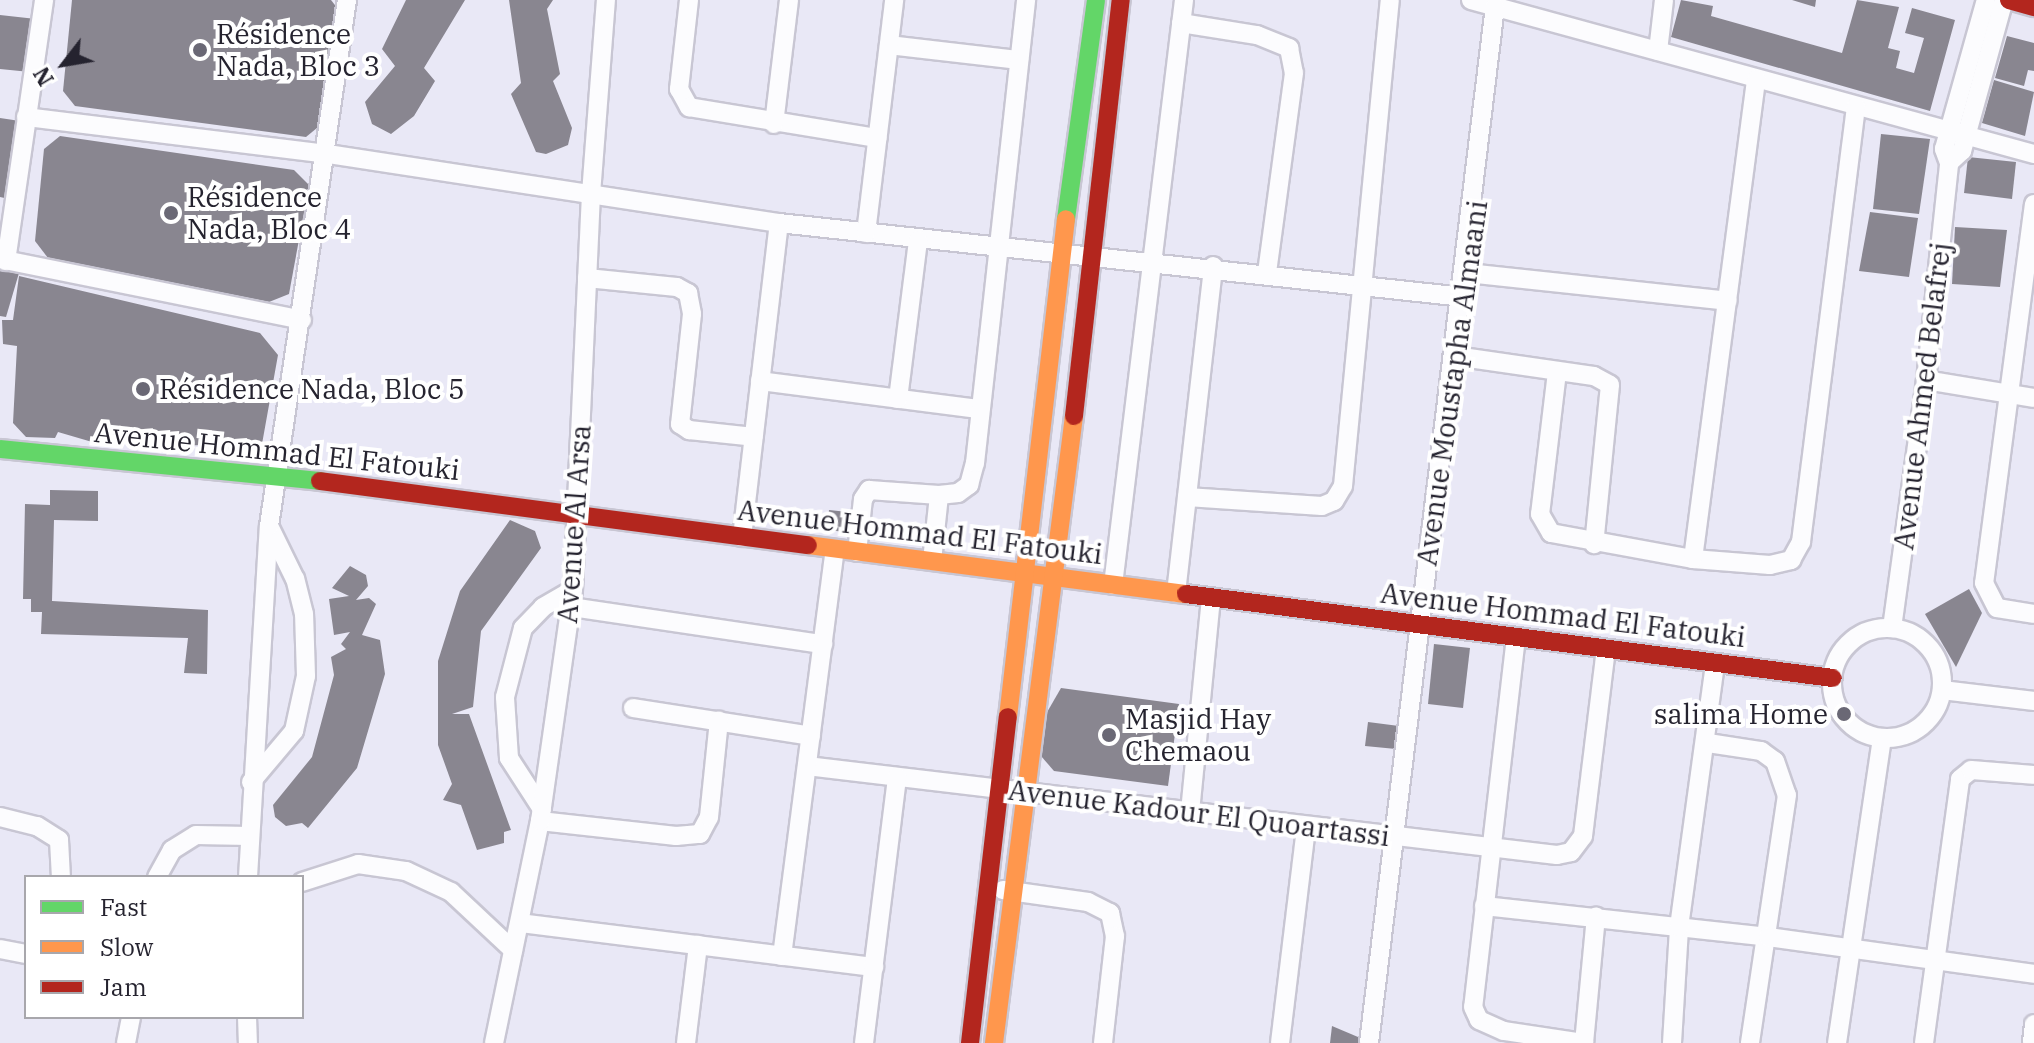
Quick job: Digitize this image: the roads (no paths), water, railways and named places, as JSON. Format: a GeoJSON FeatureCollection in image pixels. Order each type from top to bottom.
{"type":"FeatureCollection","features":[{"type":"Feature","properties":{"kind":"street"},"geometry":{"type":"LineString","coordinates":[[44,0],[3,260],[302,320]]}},
{"type":"Feature","properties":{"kind":"street"},"geometry":{"type":"LineString","coordinates":[[248,875],[251,782],[269,526],[328,154],[347,0]]}},
{"type":"Feature","properties":{"kind":"street","name":"Avenue Al Arsa"},"geometry":{"type":"LineString","coordinates":[[494,1043],[541,815],[572,599],[579,515],[591,194],[606,0]]}},
{"type":"Feature","properties":{"kind":"street"},"geometry":{"type":"LineString","coordinates":[[689,0],[679,89],[683,101],[703,112],[877,138]]}},
{"type":"Feature","properties":{"kind":"street"},"geometry":{"type":"LineString","coordinates":[[774,124],[789,0]]}},
{"type":"Feature","properties":{"kind":"street"},"geometry":{"type":"LineString","coordinates":[[866,233],[894,0]]}},
{"type":"Feature","properties":{"kind":"street"},"geometry":{"type":"LineString","coordinates":[[857,552],[863,499],[869,490],[939,495],[958,493],[969,485],[1026,0]]}},
{"type":"Feature","properties":{"kind":"street"},"geometry":{"type":"LineString","coordinates":[[970,1043],[1061,254],[1096,0]]}},
{"type":"Feature","properties":{"kind":"street"},"geometry":{"type":"LineString","coordinates":[[994,1043],[1023,791],[1056,578],[1121,0]]}},
{"type":"Feature","properties":{"kind":"street"},"geometry":{"type":"LineString","coordinates":[[1113,585],[1184,0]]}},
{"type":"Feature","properties":{"kind":"street"},"geometry":{"type":"LineString","coordinates":[[1187,497],[1312,507],[1340,495],[1356,394],[1360,284],[1390,0]]}},
{"type":"Feature","properties":{"kind":"street"},"geometry":{"type":"LineString","coordinates":[[1471,0],[2034,154]]}},
{"type":"Feature","properties":{"kind":"street"},"geometry":{"type":"LineString","coordinates":[[1658,51],[1664,0]]}},
{"type":"Feature","properties":{"kind":"street","name":"Avenue Ahmed Belafrej"},"geometry":{"type":"LineString","coordinates":[[1892,628],[1926,380],[1949,163],[1962,151],[1956,133],[1986,0]]}},
{"type":"Feature","properties":{"kind":"street"},"geometry":{"type":"LineString","coordinates":[[2006,0],[2034,7]]}},
{"type":"Feature","properties":{"kind":"street","name":"Avenue Ahmed Belafrej"},"geometry":{"type":"LineString","coordinates":[[1956,133],[2006,0]]}},
{"type":"Feature","properties":{"kind":"street","name":"Avenue Moustapha Almaani"},"geometry":{"type":"LineString","coordinates":[[1369,1043],[1390,838],[1467,273],[1495,7]]}},
{"type":"Feature","properties":{"kind":"street"},"geometry":{"type":"LineString","coordinates":[[1181,23],[1257,35],[1289,48],[1294,73],[1267,273]]}},
{"type":"Feature","properties":{"kind":"street"},"geometry":{"type":"LineString","coordinates":[[889,45],[1019,60]]}},
{"type":"Feature","properties":{"kind":"street"},"geometry":{"type":"LineString","coordinates":[[1693,559],[1756,79]]}},
{"type":"Feature","properties":{"kind":"street"},"geometry":{"type":"LineString","coordinates":[[1557,372],[1542,522],[1551,533],[1594,544],[1693,559],[1786,563],[1801,542],[1856,106]]}},
{"type":"Feature","properties":{"kind":"street"},"geometry":{"type":"LineString","coordinates":[[26,117],[328,154],[779,223],[998,248],[1213,266],[1464,297]]}},
{"type":"Feature","properties":{"kind":"street"},"geometry":{"type":"LineString","coordinates":[[2034,204],[1984,583],[1997,608],[2034,614]]}},
{"type":"Feature","properties":{"kind":"street"},"geometry":{"type":"LineString","coordinates":[[742,537],[779,223]]}},
{"type":"Feature","properties":{"kind":"street"},"geometry":{"type":"LineString","coordinates":[[898,399],[918,240]]}},
{"type":"Feature","properties":{"kind":"street"},"geometry":{"type":"LineString","coordinates":[[1176,593],[1213,266]]}},
{"type":"Feature","properties":{"kind":"street"},"geometry":{"type":"LineString","coordinates":[[1467,273],[1728,301]]}},
{"type":"Feature","properties":{"kind":"street"},"geometry":{"type":"LineString","coordinates":[[587,278],[677,287],[688,293],[692,314],[680,424],[689,430],[754,437]]}},
{"type":"Feature","properties":{"kind":"street"},"geometry":{"type":"LineString","coordinates":[[1455,356],[1594,376],[1610,385],[1612,392],[1594,544]]}},
{"type":"Feature","properties":{"kind":"street"},"geometry":{"type":"LineString","coordinates":[[1926,380],[2034,398]]}},
{"type":"Feature","properties":{"kind":"street"},"geometry":{"type":"LineString","coordinates":[[760,381],[979,409]]}},
{"type":"Feature","properties":{"kind":"street","name":"Avenue Hommad El Fatouki"},"geometry":{"type":"LineString","coordinates":[[0,449],[278,476],[1833,678]]}},
{"type":"Feature","properties":{"kind":"street"},"geometry":{"type":"LineString","coordinates":[[932,561],[939,495]]}},
{"type":"Feature","properties":{"kind":"street"},"geometry":{"type":"LineString","coordinates":[[251,782],[294,731],[306,676],[304,614],[295,579],[269,526]]}},
{"type":"Feature","properties":{"kind":"street"},"geometry":{"type":"LineString","coordinates":[[782,956],[835,549]]}},
{"type":"Feature","properties":{"kind":"street"},"geometry":{"type":"LineString","coordinates":[[1190,812],[1211,598]]}},
{"type":"Feature","properties":{"kind":"street"},"geometry":{"type":"LineString","coordinates":[[719,721],[709,817],[700,834],[676,836],[541,815],[509,758],[505,697],[523,628],[543,607],[572,599],[823,644]]}},
{"type":"Feature","properties":{"kind":"street"},"geometry":{"type":"LineString","coordinates":[[1892,628],[1913,634],[1930,648],[1940,668],[1942,690],[1925,724],[1904,735],[1882,738],[1849,722],[1836,702],[1833,678],[1842,651],[1855,638],[1892,628]]}},
{"type":"Feature","properties":{"kind":"street"},"geometry":{"type":"LineString","coordinates":[[1516,637],[1473,1007],[1479,1020],[1504,1031],[1584,1043],[1596,917]]}},
{"type":"Feature","properties":{"kind":"street","name":"Avenue Kadour El Quoartassi"},"geometry":{"type":"LineString","coordinates":[[807,766],[1000,787],[1490,851],[1557,855],[1571,852],[1583,836],[1606,649]]}},
{"type":"Feature","properties":{"kind":"street"},"geometry":{"type":"LineString","coordinates":[[1672,1043],[1679,927],[1708,743],[1715,663]]}},
{"type":"Feature","properties":{"kind":"street"},"geometry":{"type":"LineString","coordinates":[[1942,690],[2034,701]]}},
{"type":"Feature","properties":{"kind":"street"},"geometry":{"type":"LineString","coordinates":[[633,708],[811,736]]}},
{"type":"Feature","properties":{"kind":"street"},"geometry":{"type":"LineString","coordinates":[[1837,1043],[1882,738]]}},
{"type":"Feature","properties":{"kind":"street"},"geometry":{"type":"LineString","coordinates":[[1708,743],[1761,751],[1775,761],[1784,779],[1787,810],[1750,1043]]}},
{"type":"Feature","properties":{"kind":"street"},"geometry":{"type":"LineString","coordinates":[[1924,1043],[1960,779],[1981,769],[2034,775]]}},
{"type":"Feature","properties":{"kind":"street"},"geometry":{"type":"LineString","coordinates":[[864,1043],[897,777]]}},
{"type":"Feature","properties":{"kind":"street"},"geometry":{"type":"LineString","coordinates":[[0,817],[37,826],[59,840],[61,875]]}},
{"type":"Feature","properties":{"kind":"street"},"geometry":{"type":"LineString","coordinates":[[1280,1043],[1306,828]]}},
{"type":"Feature","properties":{"kind":"street"},"geometry":{"type":"LineString","coordinates":[[158,875],[172,850],[196,835],[249,836]]}},
{"type":"Feature","properties":{"kind":"street"},"geometry":{"type":"LineString","coordinates":[[304,881],[358,864],[406,871],[451,892],[513,950]]}},
{"type":"Feature","properties":{"kind":"street"},"geometry":{"type":"LineString","coordinates":[[988,887],[1088,902],[1114,920],[1103,1043]]}},
{"type":"Feature","properties":{"kind":"street"},"geometry":{"type":"LineString","coordinates":[[1484,906],[1768,937],[2034,974]]}},
{"type":"Feature","properties":{"kind":"street"},"geometry":{"type":"LineString","coordinates":[[520,923],[874,967]]}},
{"type":"Feature","properties":{"kind":"street"},"geometry":{"type":"LineString","coordinates":[[686,1043],[698,945]]}},
{"type":"Feature","properties":{"kind":"street"},"geometry":{"type":"LineString","coordinates":[[0,949],[24,954]]}},
{"type":"Feature","properties":{"kind":"street"},"geometry":{"type":"LineString","coordinates":[[126,1043],[131,1019]]}},
{"type":"Feature","properties":{"kind":"street"},"geometry":{"type":"LineString","coordinates":[[247,1019],[248,1043]]}},
{"type":"Feature","properties":{"kind":"street"},"geometry":{"type":"LineString","coordinates":[[2032,1043],[2034,1024]]}},
{"type":"Feature","properties":{"kind":"place","name":"Résidence Nada, Bloc 3"},"geometry":{"type":"Point","coordinates":[200,50]}},
{"type":"Feature","properties":{"kind":"place","name":"Résidence Nada, Bloc 4"},"geometry":{"type":"Point","coordinates":[171,213]}},
{"type":"Feature","properties":{"kind":"place","name":"Résidence Nada, Bloc 5"},"geometry":{"type":"Point","coordinates":[143,389]}},
{"type":"Feature","properties":{"kind":"place","name":"salima Home"},"geometry":{"type":"Point","coordinates":[1844,714]}},
{"type":"Feature","properties":{"kind":"place","name":"Masjid Hay Chemaou"},"geometry":{"type":"Point","coordinates":[1109,735]}}]}
